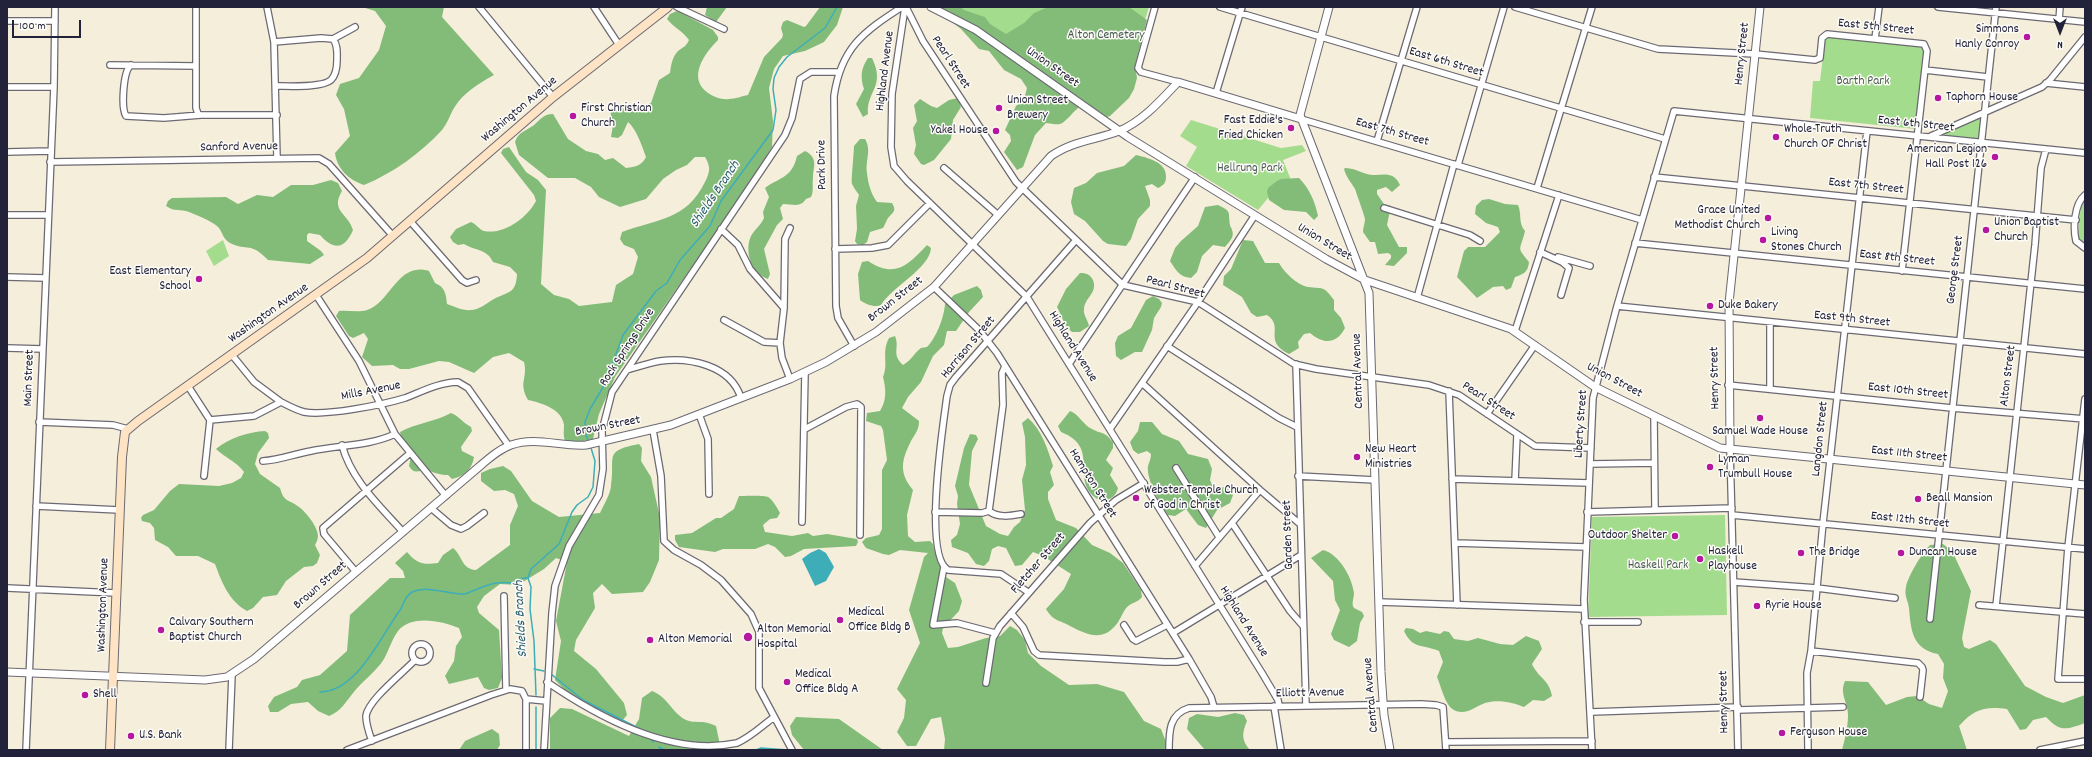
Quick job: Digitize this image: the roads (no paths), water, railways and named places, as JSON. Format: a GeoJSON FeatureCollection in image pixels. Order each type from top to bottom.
{"type":"FeatureCollection","features":[{"type":"Feature","properties":{"kind":"main road","name":"Washington Avenue"},"geometry":{"type":"LineString","coordinates":[[110,750],[114,677],[119,510],[123,439],[128,429],[316,295],[393,236],[553,97],[668,7]]}},
{"type":"Feature","properties":{"kind":"street","name":"Main Street"},"geometry":{"type":"LineString","coordinates":[[26,750],[50,151],[54,87],[55,7]]}},
{"type":"Feature","properties":{"kind":"street"},"geometry":{"type":"LineString","coordinates":[[196,7],[196,112],[200,115]]}},
{"type":"Feature","properties":{"kind":"street"},"geometry":{"type":"LineString","coordinates":[[267,7],[274,42],[277,158]]}},
{"type":"Feature","properties":{"kind":"street"},"geometry":{"type":"LineString","coordinates":[[479,7],[553,97]]}},
{"type":"Feature","properties":{"kind":"street"},"geometry":{"type":"LineString","coordinates":[[594,7],[619,45]]}},
{"type":"Feature","properties":{"kind":"street"},"geometry":{"type":"LineString","coordinates":[[677,7],[724,29]]}},
{"type":"Feature","properties":{"kind":"street","name":"Park Drive"},"geometry":{"type":"LineString","coordinates":[[854,346],[837,315],[833,108],[839,72],[847,54],[860,38],[902,7]]}},
{"type":"Feature","properties":{"kind":"street","name":"Pearl Street"},"geometry":{"type":"LineString","coordinates":[[906,7],[923,41],[998,158],[1021,188],[1123,285],[1198,302],[1276,354],[1296,364],[1429,385],[1459,395],[1535,446],[1590,448]]}},
{"type":"Feature","properties":{"kind":"street","name":"Highland Avenue"},"geometry":{"type":"LineString","coordinates":[[906,7],[892,94],[892,153],[894,166],[1027,297],[1270,685],[1276,706],[1281,750]]}},
{"type":"Feature","properties":{"kind":"street","name":"Union Street"},"geometry":{"type":"LineString","coordinates":[[930,7],[976,30],[1120,130],[1326,259],[1365,280],[1506,326],[1595,388],[1720,448],[1730,449]]}},
{"type":"Feature","properties":{"kind":"street","name":"East 7th Street"},"geometry":{"type":"LineString","coordinates":[[1155,7],[1138,68],[1141,72],[1642,220]]}},
{"type":"Feature","properties":{"kind":"street","name":"East 6th Street"},"geometry":{"type":"LineString","coordinates":[[1220,7],[1241,10],[1320,37],[1665,139]]}},
{"type":"Feature","properties":{"kind":"street","name":"Central Avenue"},"geometry":{"type":"LineString","coordinates":[[1329,7],[1301,109],[1301,119],[1352,253],[1365,280],[1369,293],[1378,602],[1383,705],[1390,750]]}},
{"type":"Feature","properties":{"kind":"street"},"geometry":{"type":"LineString","coordinates":[[1377,141],[1417,7]]}},
{"type":"Feature","properties":{"kind":"street"},"geometry":{"type":"LineString","coordinates":[[1417,298],[1437,225],[1482,85],[1504,7]]}},
{"type":"Feature","properties":{"kind":"street","name":"East 5th Street"},"geometry":{"type":"LineString","coordinates":[[1515,7],[1658,49],[1755,54],[1816,60],[1820,58],[1822,38],[1825,35],[1922,44],[1926,46],[1927,51],[1925,70]]}},
{"type":"Feature","properties":{"kind":"street"},"geometry":{"type":"LineString","coordinates":[[1537,188],[1592,7]]}},
{"type":"Feature","properties":{"kind":"street","name":"Henry Street"},"geometry":{"type":"LineString","coordinates":[[1738,750],[1728,385],[1728,318],[1733,254],[1760,7]]}},
{"type":"Feature","properties":{"kind":"street"},"geometry":{"type":"LineString","coordinates":[[1875,39],[1879,7]]}},
{"type":"Feature","properties":{"kind":"street"},"geometry":{"type":"LineString","coordinates":[[1938,7],[1995,10],[2059,20],[2085,22]]}},
{"type":"Feature","properties":{"kind":"street"},"geometry":{"type":"LineString","coordinates":[[2059,20],[2060,7]]}},
{"type":"Feature","properties":{"kind":"street"},"geometry":{"type":"LineString","coordinates":[[1216,93],[1241,10]]}},
{"type":"Feature","properties":{"kind":"street","name":"George Street"},"geometry":{"type":"LineString","coordinates":[[1930,619],[1995,10]]}},
{"type":"Feature","properties":{"kind":"street"},"geometry":{"type":"LineString","coordinates":[[7,21],[55,21]]}},
{"type":"Feature","properties":{"kind":"street"},"geometry":{"type":"LineString","coordinates":[[274,42],[321,38],[333,39],[355,27]]}},
{"type":"Feature","properties":{"kind":"street"},"geometry":{"type":"LineString","coordinates":[[1929,137],[1984,113],[2046,83],[2085,36]]}},
{"type":"Feature","properties":{"kind":"street"},"geometry":{"type":"LineString","coordinates":[[276,86],[321,84],[330,81],[334,75],[337,60],[336,45],[333,39]]}},
{"type":"Feature","properties":{"kind":"street"},"geometry":{"type":"LineString","coordinates":[[110,65],[196,66]]}},
{"type":"Feature","properties":{"kind":"street"},"geometry":{"type":"LineString","coordinates":[[131,65],[127,70],[124,83],[124,112],[126,116],[164,118],[200,115],[277,115]]}},
{"type":"Feature","properties":{"kind":"street"},"geometry":{"type":"LineString","coordinates":[[1902,271],[1916,136],[1925,70],[1988,77]]}},
{"type":"Feature","properties":{"kind":"street","name":"Rock Springs Drive"},"geometry":{"type":"LineString","coordinates":[[544,750],[547,682],[555,586],[569,546],[599,495],[603,470],[602,442],[604,420],[610,396],[617,382],[627,370],[784,135],[795,104],[798,82],[803,75],[811,72],[839,72]]}},
{"type":"Feature","properties":{"kind":"street","name":"Brown Street"},"geometry":{"type":"LineString","coordinates":[[7,672],[205,680],[217,680],[232,674],[254,660],[484,462],[509,446],[528,442],[577,446],[602,442],[653,430],[805,373],[854,346],[889,324],[934,287],[1044,162],[1057,151],[1077,142],[1120,130],[1141,116],[1178,82]]}},
{"type":"Feature","properties":{"kind":"street"},"geometry":{"type":"LineString","coordinates":[[2046,83],[2085,87]]}},
{"type":"Feature","properties":{"kind":"street"},"geometry":{"type":"LineString","coordinates":[[7,88],[54,87]]}},
{"type":"Feature","properties":{"kind":"street","name":"East 6th Street"},"geometry":{"type":"LineString","coordinates":[[1674,111],[2085,153]]}},
{"type":"Feature","properties":{"kind":"street","name":"Liberty Street"},"geometry":{"type":"LineString","coordinates":[[1592,750],[1584,609],[1593,398],[1617,306],[1674,111]]}},
{"type":"Feature","properties":{"kind":"street","name":"Langdon Street"},"geometry":{"type":"LineString","coordinates":[[1808,750],[1806,687],[1858,198],[1867,131]]}},
{"type":"Feature","properties":{"kind":"street","name":"Alton Street"},"geometry":{"type":"LineString","coordinates":[[1996,606],[2038,216],[2041,168],[2046,149]]}},
{"type":"Feature","properties":{"kind":"street"},"geometry":{"type":"LineString","coordinates":[[7,152],[50,151]]}},
{"type":"Feature","properties":{"kind":"street","name":"Sanford Avenue"},"geometry":{"type":"LineString","coordinates":[[50,162],[319,158],[324,160],[393,236]]}},
{"type":"Feature","properties":{"kind":"street"},"geometry":{"type":"LineString","coordinates":[[944,168],[998,214]]}},
{"type":"Feature","properties":{"kind":"street"},"geometry":{"type":"LineString","coordinates":[[1069,364],[1195,177]]}},
{"type":"Feature","properties":{"kind":"street","name":"East 7th Street"},"geometry":{"type":"LineString","coordinates":[[1654,177],[1740,187],[2076,220]]}},
{"type":"Feature","properties":{"kind":"street"},"geometry":{"type":"LineString","coordinates":[[1515,331],[1558,195]]}},
{"type":"Feature","properties":{"kind":"street"},"geometry":{"type":"LineString","coordinates":[[2085,195],[2077,205],[2075,236],[2078,243],[2085,248]]}},
{"type":"Feature","properties":{"kind":"street"},"geometry":{"type":"LineString","coordinates":[[835,249],[872,248],[888,245],[930,203]]}},
{"type":"Feature","properties":{"kind":"street"},"geometry":{"type":"LineString","coordinates":[[1384,208],[1470,235],[1480,241]]}},
{"type":"Feature","properties":{"kind":"street"},"geometry":{"type":"LineString","coordinates":[[1110,429],[1198,302],[1255,214]]}},
{"type":"Feature","properties":{"kind":"street"},"geometry":{"type":"LineString","coordinates":[[7,215],[48,215]]}},
{"type":"Feature","properties":{"kind":"street"},"geometry":{"type":"LineString","coordinates":[[410,221],[464,282],[469,283],[476,280]]}},
{"type":"Feature","properties":{"kind":"street"},"geometry":{"type":"LineString","coordinates":[[790,228],[786,235],[784,308],[780,343],[782,358],[790,379]]}},
{"type":"Feature","properties":{"kind":"street"},"geometry":{"type":"LineString","coordinates":[[721,229],[738,246],[750,269],[784,308]]}},
{"type":"Feature","properties":{"kind":"street","name":"Harrison Street"},"geometry":{"type":"LineString","coordinates":[[944,567],[937,542],[935,512],[949,390],[956,377],[1076,240]]}},
{"type":"Feature","properties":{"kind":"street","name":"East 8th Street"},"geometry":{"type":"LineString","coordinates":[[1635,243],[2085,289]]}},
{"type":"Feature","properties":{"kind":"street"},"geometry":{"type":"LineString","coordinates":[[1540,252],[1590,266]]}},
{"type":"Feature","properties":{"kind":"street"},"geometry":{"type":"LineString","coordinates":[[1540,252],[1562,262],[1569,268],[1561,295]]}},
{"type":"Feature","properties":{"kind":"street"},"geometry":{"type":"LineString","coordinates":[[7,277],[45,278]]}},
{"type":"Feature","properties":{"kind":"street","name":"Hampton Street"},"geometry":{"type":"LineString","coordinates":[[934,287],[988,340],[1173,633],[1211,697],[1214,707]]}},
{"type":"Feature","properties":{"kind":"street"},"geometry":{"type":"LineString","coordinates":[[316,295],[356,356],[395,434],[446,496]]}},
{"type":"Feature","properties":{"kind":"street","name":"East 9th Street"},"geometry":{"type":"LineString","coordinates":[[1617,306],[1770,323],[2085,354]]}},
{"type":"Feature","properties":{"kind":"street"},"geometry":{"type":"LineString","coordinates":[[724,320],[758,340],[780,343]]}},
{"type":"Feature","properties":{"kind":"street"},"geometry":{"type":"LineString","coordinates":[[1770,323],[1770,389]]}},
{"type":"Feature","properties":{"kind":"street"},"geometry":{"type":"LineString","coordinates":[[1167,346],[1279,418],[1297,427]]}},
{"type":"Feature","properties":{"kind":"street"},"geometry":{"type":"LineString","coordinates":[[1487,414],[1535,346]]}},
{"type":"Feature","properties":{"kind":"street"},"geometry":{"type":"LineString","coordinates":[[7,348],[43,349]]}},
{"type":"Feature","properties":{"kind":"street","name":"Mills Avenue"},"geometry":{"type":"LineString","coordinates":[[232,355],[254,382],[281,402],[299,410],[310,412],[381,404],[441,385],[460,382],[474,396],[509,446]]}},
{"type":"Feature","properties":{"kind":"street"},"geometry":{"type":"LineString","coordinates":[[627,370],[658,361],[693,361],[714,368],[722,373],[737,388],[741,398]]}},
{"type":"Feature","properties":{"kind":"street","name":"Garden Street"},"geometry":{"type":"LineString","coordinates":[[1296,364],[1298,476],[1306,706]]}},
{"type":"Feature","properties":{"kind":"street"},"geometry":{"type":"LineString","coordinates":[[989,511],[1003,405],[1002,373],[1005,366]]}},
{"type":"Feature","properties":{"kind":"street"},"geometry":{"type":"LineString","coordinates":[[802,522],[805,373]]}},
{"type":"Feature","properties":{"kind":"street"},"geometry":{"type":"LineString","coordinates":[[1142,383],[1260,490],[1300,524]]}},
{"type":"Feature","properties":{"kind":"street","name":"East 10th Street"},"geometry":{"type":"LineString","coordinates":[[1728,385],[1952,408],[2016,412],[2084,419]]}},
{"type":"Feature","properties":{"kind":"street"},"geometry":{"type":"LineString","coordinates":[[188,386],[210,420],[204,476]]}},
{"type":"Feature","properties":{"kind":"street"},"geometry":{"type":"LineString","coordinates":[[1449,391],[1457,605]]}},
{"type":"Feature","properties":{"kind":"street"},"geometry":{"type":"LineString","coordinates":[[2085,399],[2084,419],[2068,547],[2058,679],[2085,679]]}},
{"type":"Feature","properties":{"kind":"street"},"geometry":{"type":"LineString","coordinates":[[210,420],[254,416],[281,402]]}},
{"type":"Feature","properties":{"kind":"street"},"geometry":{"type":"LineString","coordinates":[[805,429],[846,407],[854,404],[860,405],[862,422],[860,535]]}},
{"type":"Feature","properties":{"kind":"street"},"geometry":{"type":"LineString","coordinates":[[699,414],[708,439],[709,494]]}},
{"type":"Feature","properties":{"kind":"street"},"geometry":{"type":"LineString","coordinates":[[1654,416],[1655,510]]}},
{"type":"Feature","properties":{"kind":"street"},"geometry":{"type":"LineString","coordinates":[[40,422],[113,425],[128,429]]}},
{"type":"Feature","properties":{"kind":"street"},"geometry":{"type":"LineString","coordinates":[[653,430],[661,476],[664,541],[674,550],[701,565],[721,580],[752,614],[759,632],[759,688],[792,750]]}},
{"type":"Feature","properties":{"kind":"street"},"geometry":{"type":"LineString","coordinates":[[263,461],[283,459],[309,451],[382,439],[395,434]]}},
{"type":"Feature","properties":{"kind":"street"},"geometry":{"type":"LineString","coordinates":[[1515,481],[1517,435]]}},
{"type":"Feature","properties":{"kind":"street"},"geometry":{"type":"LineString","coordinates":[[342,445],[352,470],[367,491],[403,532]]}},
{"type":"Feature","properties":{"kind":"street","name":"East 11th Street"},"geometry":{"type":"LineString","coordinates":[[1730,449],[2085,485]]}},
{"type":"Feature","properties":{"kind":"street"},"geometry":{"type":"LineString","coordinates":[[356,572],[324,534],[323,528],[410,454]]}},
{"type":"Feature","properties":{"kind":"street"},"geometry":{"type":"LineString","coordinates":[[1590,464],[1654,463]]}},
{"type":"Feature","properties":{"kind":"street"},"geometry":{"type":"LineString","coordinates":[[1176,468],[1219,537]]}},
{"type":"Feature","properties":{"kind":"street"},"geometry":{"type":"LineString","coordinates":[[1298,476],[1375,480]]}},
{"type":"Feature","properties":{"kind":"street"},"geometry":{"type":"LineString","coordinates":[[1452,479],[1589,483]]}},
{"type":"Feature","properties":{"kind":"street","name":"Fletcher Street"},"geometry":{"type":"LineString","coordinates":[[986,683],[995,633],[1028,592],[1076,537],[1098,515],[1116,500],[1144,483]]}},
{"type":"Feature","properties":{"kind":"street"},"geometry":{"type":"LineString","coordinates":[[1195,566],[1260,490]]}},
{"type":"Feature","properties":{"kind":"street"},"geometry":{"type":"LineString","coordinates":[[36,506],[119,510]]}},
{"type":"Feature","properties":{"kind":"street"},"geometry":{"type":"LineString","coordinates":[[431,508],[452,525],[460,529],[467,526],[484,513]]}},
{"type":"Feature","properties":{"kind":"street"},"geometry":{"type":"LineString","coordinates":[[1587,512],[1732,508]]}},
{"type":"Feature","properties":{"kind":"street"},"geometry":{"type":"LineString","coordinates":[[935,512],[982,513],[989,511],[996,515],[1002,516],[1021,514]]}},
{"type":"Feature","properties":{"kind":"street","name":"East 12th Street"},"geometry":{"type":"LineString","coordinates":[[1732,515],[2085,549]]}},
{"type":"Feature","properties":{"kind":"street"},"geometry":{"type":"LineString","coordinates":[[1232,523],[1290,611],[1303,626]]}},
{"type":"Feature","properties":{"kind":"street"},"geometry":{"type":"LineString","coordinates":[[1455,543],[1586,547]]}},
{"type":"Feature","properties":{"kind":"street"},"geometry":{"type":"LineString","coordinates":[[1173,633],[1301,555]]}},
{"type":"Feature","properties":{"kind":"street"},"geometry":{"type":"LineString","coordinates":[[995,633],[950,622],[933,625],[944,567],[948,570],[1001,574],[1028,592]]}},
{"type":"Feature","properties":{"kind":"street"},"geometry":{"type":"LineString","coordinates":[[1734,582],[1817,588],[1895,598]]}},
{"type":"Feature","properties":{"kind":"street"},"geometry":{"type":"LineString","coordinates":[[7,588],[116,593]]}},
{"type":"Feature","properties":{"kind":"street"},"geometry":{"type":"LineString","coordinates":[[504,596],[506,690]]}},
{"type":"Feature","properties":{"kind":"street"},"geometry":{"type":"LineString","coordinates":[[1378,602],[1584,609]]}},
{"type":"Feature","properties":{"kind":"street"},"geometry":{"type":"LineString","coordinates":[[1979,605],[2085,614]]}},
{"type":"Feature","properties":{"kind":"street"},"geometry":{"type":"LineString","coordinates":[[1011,613],[1023,627],[1034,651],[1039,655],[1164,662],[1177,662],[1189,659]]}},
{"type":"Feature","properties":{"kind":"street"},"geometry":{"type":"LineString","coordinates":[[1584,622],[1638,622]]}},
{"type":"Feature","properties":{"kind":"street"},"geometry":{"type":"LineString","coordinates":[[1124,625],[1136,641],[1167,625]]}},
{"type":"Feature","properties":{"kind":"street"},"geometry":{"type":"LineString","coordinates":[[1811,650],[1911,662],[1920,665],[1923,670],[1920,696]]}},
{"type":"Feature","properties":{"kind":"street"},"geometry":{"type":"LineString","coordinates":[[372,741],[366,720],[368,711],[378,697],[416,660]]}},
{"type":"Feature","properties":{"kind":"street"},"geometry":{"type":"LineString","coordinates":[[229,750],[232,674]]}},
{"type":"Feature","properties":{"kind":"street"},"geometry":{"type":"LineString","coordinates":[[547,682],[610,723],[644,739],[671,747],[702,750],[725,747],[746,739],[774,717]]}},
{"type":"Feature","properties":{"kind":"street"},"geometry":{"type":"LineString","coordinates":[[347,750],[506,690],[520,690],[525,694],[526,750]]}},
{"type":"Feature","properties":{"kind":"street"},"geometry":{"type":"LineString","coordinates":[[526,699],[546,701]]}},
{"type":"Feature","properties":{"kind":"street","name":"Elliott Avenue"},"geometry":{"type":"LineString","coordinates":[[1169,750],[1170,725],[1178,714],[1189,708],[1214,707],[1436,705],[1443,708],[1446,742]]}},
{"type":"Feature","properties":{"kind":"street"},"geometry":{"type":"LineString","coordinates":[[1591,712],[1842,707]]}},
{"type":"Feature","properties":{"kind":"street"},"geometry":{"type":"LineString","coordinates":[[1446,750],[1446,742],[1592,741]]}},
{"type":"Feature","properties":{"kind":"street"},"geometry":{"type":"LineString","coordinates":[[2040,750],[2085,741]]}},
{"type":"Feature","properties":{"kind":"water"},"geometry":{"type":"Polygon","coordinates":[[[819,549],[826,553],[834,567],[826,581],[815,586],[802,559],[819,549]]]}},
{"type":"Feature","properties":{"kind":"waterway","name":"Shields Branch"},"geometry":{"type":"LineString","coordinates":[[588,440],[585,433],[585,422],[590,409],[605,384],[623,335],[656,291],[667,283],[680,260],[710,226],[721,201],[773,130],[776,110],[773,89],[774,78],[779,67],[787,57],[825,28],[837,7]]}},
{"type":"Feature","properties":{"kind":"waterway","name":"Shields Branch"},"geometry":{"type":"LineString","coordinates":[[536,695],[534,641],[530,609],[531,587],[528,578],[531,569],[559,544],[572,512],[577,505],[588,497],[593,487],[595,461],[591,448]]}},
{"type":"Feature","properties":{"kind":"waterway"},"geometry":{"type":"LineString","coordinates":[[320,692],[333,690],[345,683],[357,673],[367,661],[400,610],[406,598],[412,592],[424,589],[465,594],[484,586],[503,583],[514,584],[523,578],[528,578]]}},
{"type":"Feature","properties":{"kind":"waterway"},"geometry":{"type":"LineString","coordinates":[[534,669],[544,671]]}},
{"type":"Feature","properties":{"kind":"waterway"},"geometry":{"type":"LineString","coordinates":[[551,674],[583,700],[646,732]]}},
{"type":"Feature","properties":{"kind":"waterway"},"geometry":{"type":"LineString","coordinates":[[536,707],[536,750]]}},
{"type":"Feature","properties":{"kind":"waterway"},"geometry":{"type":"LineString","coordinates":[[650,737],[653,742]]}},
{"type":"Feature","properties":{"kind":"waterway"},"geometry":{"type":"LineString","coordinates":[[659,747],[664,750]]}},
{"type":"Feature","properties":{"kind":"waterway"},"geometry":{"type":"LineString","coordinates":[[756,750],[761,748],[788,750]]}},
{"type":"Feature","properties":{"kind":"place","name":"Simmons Hanly Conroy"},"geometry":{"type":"Point","coordinates":[2027,37]}},
{"type":"Feature","properties":{"kind":"place","name":"Taphorn House"},"geometry":{"type":"Point","coordinates":[1938,98]}},
{"type":"Feature","properties":{"kind":"place","name":"Union Street Brewery"},"geometry":{"type":"Point","coordinates":[999,108]}},
{"type":"Feature","properties":{"kind":"place","name":"First Christian Church"},"geometry":{"type":"Point","coordinates":[573,116]}},
{"type":"Feature","properties":{"kind":"place","name":"Fast Eddie's Fried Chicken"},"geometry":{"type":"Point","coordinates":[1291,128]}},
{"type":"Feature","properties":{"kind":"place","name":"Yakel House"},"geometry":{"type":"Point","coordinates":[996,131]}},
{"type":"Feature","properties":{"kind":"place","name":"Whole Truth Church OF Christ"},"geometry":{"type":"Point","coordinates":[1776,137]}},
{"type":"Feature","properties":{"kind":"place","name":"American Legion Hall Post 126"},"geometry":{"type":"Point","coordinates":[1995,157]}},
{"type":"Feature","properties":{"kind":"place","name":"Grace United Methodist Church"},"geometry":{"type":"Point","coordinates":[1768,218]}},
{"type":"Feature","properties":{"kind":"place","name":"Union Baptist Church"},"geometry":{"type":"Point","coordinates":[1986,230]}},
{"type":"Feature","properties":{"kind":"place","name":"Living Stones Church"},"geometry":{"type":"Point","coordinates":[1763,240]}},
{"type":"Feature","properties":{"kind":"place","name":"East Elementary School"},"geometry":{"type":"Point","coordinates":[199,279]}},
{"type":"Feature","properties":{"kind":"place","name":"Duke Bakery"},"geometry":{"type":"Point","coordinates":[1710,306]}},
{"type":"Feature","properties":{"kind":"place","name":"Samuel Wade House"},"geometry":{"type":"Point","coordinates":[1760,418]}},
{"type":"Feature","properties":{"kind":"place","name":"New Heart Ministries"},"geometry":{"type":"Point","coordinates":[1357,457]}},
{"type":"Feature","properties":{"kind":"place","name":"Lyman Trumbull House"},"geometry":{"type":"Point","coordinates":[1710,467]}},
{"type":"Feature","properties":{"kind":"place","name":"Webster Temple Church of God in Christ"},"geometry":{"type":"Point","coordinates":[1136,498]}},
{"type":"Feature","properties":{"kind":"place","name":"Beall Mansion"},"geometry":{"type":"Point","coordinates":[1918,499]}},
{"type":"Feature","properties":{"kind":"place","name":"Outdoor Shelter"},"geometry":{"type":"Point","coordinates":[1675,536]}},
{"type":"Feature","properties":{"kind":"place","name":"The Bridge"},"geometry":{"type":"Point","coordinates":[1801,553]}},
{"type":"Feature","properties":{"kind":"place","name":"Duncan House"},"geometry":{"type":"Point","coordinates":[1901,553]}},
{"type":"Feature","properties":{"kind":"place","name":"Haskell Playhouse"},"geometry":{"type":"Point","coordinates":[1700,559]}},
{"type":"Feature","properties":{"kind":"place","name":"Ryrie House"},"geometry":{"type":"Point","coordinates":[1757,606]}},
{"type":"Feature","properties":{"kind":"place","name":"Medical Office Bldg B"},"geometry":{"type":"Point","coordinates":[840,620]}},
{"type":"Feature","properties":{"kind":"place","name":"Calvary Southern Baptist Church"},"geometry":{"type":"Point","coordinates":[161,630]}},
{"type":"Feature","properties":{"kind":"place","name":"Alton Memorial Hospital"},"geometry":{"type":"Point","coordinates":[748,637]}},
{"type":"Feature","properties":{"kind":"place","name":"Alton Memorial"},"geometry":{"type":"Point","coordinates":[650,640]}},
{"type":"Feature","properties":{"kind":"place","name":"Medical Office Bldg A"},"geometry":{"type":"Point","coordinates":[787,682]}},
{"type":"Feature","properties":{"kind":"place","name":"Shell"},"geometry":{"type":"Point","coordinates":[85,695]}},
{"type":"Feature","properties":{"kind":"place","name":"Ferguson House"},"geometry":{"type":"Point","coordinates":[1782,733]}},
{"type":"Feature","properties":{"kind":"place","name":"U.S. Bank"},"geometry":{"type":"Point","coordinates":[131,736]}},
{"type":"Feature","properties":{"kind":"park label","name":"Alton Cemetery"},"geometry":{"type":"Point","coordinates":[1106,36]}},
{"type":"Feature","properties":{"kind":"park label","name":"Barth Park"},"geometry":{"type":"Point","coordinates":[1863,82]}},
{"type":"Feature","properties":{"kind":"park label","name":"Hellrung Park"},"geometry":{"type":"Point","coordinates":[1250,169]}},
{"type":"Feature","properties":{"kind":"park label","name":"Haskell Park"},"geometry":{"type":"Point","coordinates":[1658,566]}}]}
